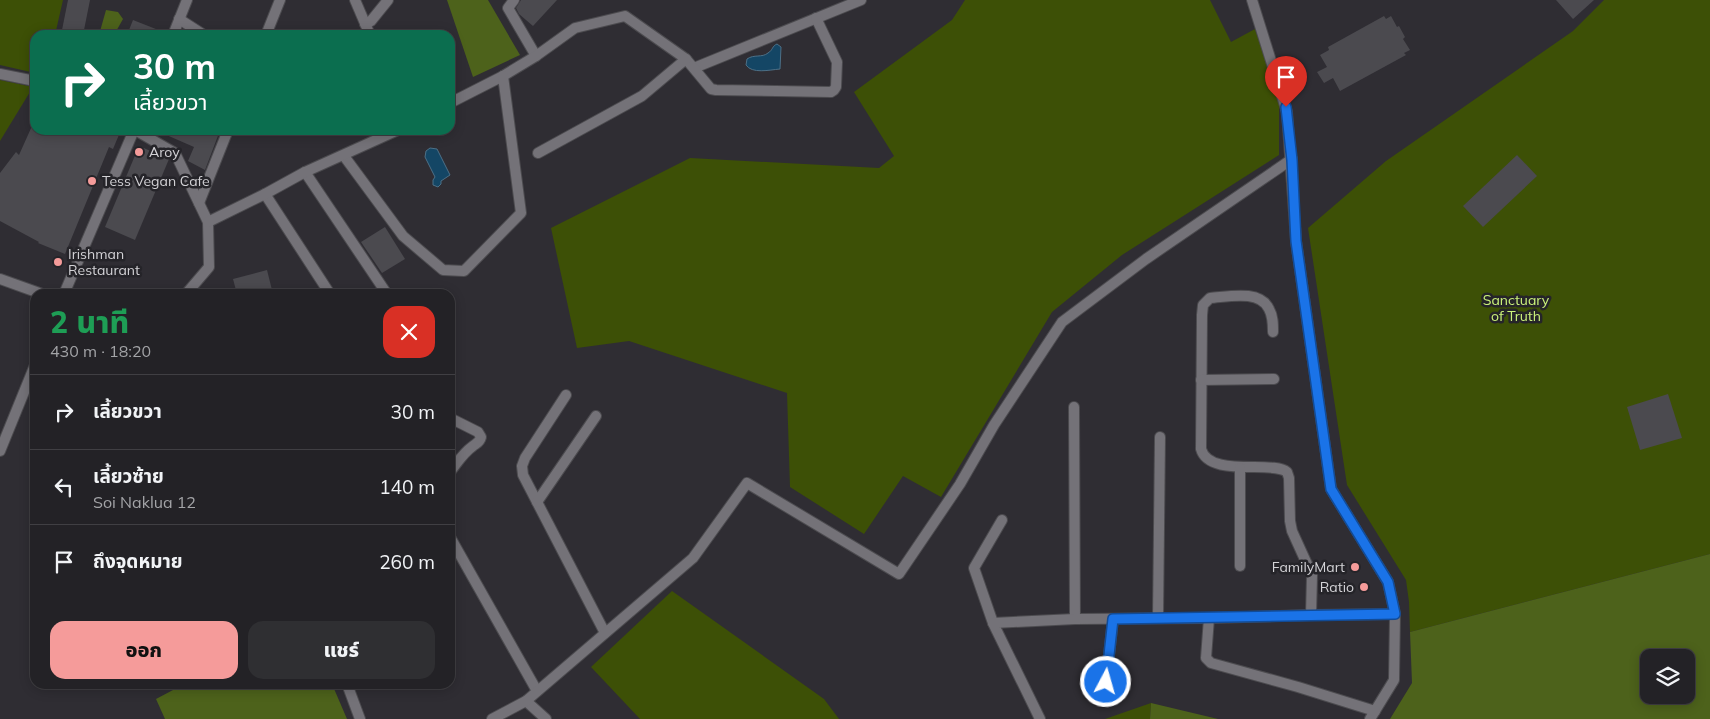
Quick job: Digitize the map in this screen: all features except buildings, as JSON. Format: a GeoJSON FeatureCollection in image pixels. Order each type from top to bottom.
{"type":"FeatureCollection","features":[{"type":"Feature","properties":{"kind":"street"},"geometry":{"type":"LineString","coordinates":[[174,30],[187,0]]}},
{"type":"Feature","properties":{"kind":"street"},"geometry":{"type":"LineString","coordinates":[[268,30],[280,0]]}},
{"type":"Feature","properties":{"kind":"street"},"geometry":{"type":"LineString","coordinates":[[355,0],[368,30]]}},
{"type":"Feature","properties":{"kind":"street"},"geometry":{"type":"LineString","coordinates":[[365,24],[371,21],[388,0]]}},
{"type":"Feature","properties":{"kind":"street"},"geometry":{"type":"LineString","coordinates":[[514,0],[508,8],[536,56]]}},
{"type":"Feature","properties":{"kind":"street"},"geometry":{"type":"LineString","coordinates":[[694,68],[861,0]]}},
{"type":"Feature","properties":{"kind":"street"},"geometry":{"type":"LineString","coordinates":[[1209,618],[1206,654],[1208,661],[1211,663],[1298,687],[1373,715],[1394,680],[1395,614],[1388,582],[1331,489],[1296,241],[1292,160],[1287,112],[1252,0]]}},
{"type":"Feature","properties":{"kind":"street"},"geometry":{"type":"LineString","coordinates":[[455,100],[503,76],[536,56],[575,28],[625,16],[686,59],[711,88],[716,90],[831,92],[836,86],[837,62],[816,18]]}},
{"type":"Feature","properties":{"kind":"street"},"geometry":{"type":"LineString","coordinates":[[179,19],[196,30]]}},
{"type":"Feature","properties":{"kind":"street"},"geometry":{"type":"LineString","coordinates":[[538,153],[642,96],[686,59]]}},
{"type":"Feature","properties":{"kind":"street"},"geometry":{"type":"LineString","coordinates":[[0,74],[30,80]]}},
{"type":"Feature","properties":{"kind":"street"},"geometry":{"type":"LineString","coordinates":[[344,156],[403,236],[443,270],[464,271],[521,213],[503,76]]}},
{"type":"Feature","properties":{"kind":"street"},"geometry":{"type":"LineString","coordinates":[[66,289],[133,135]]}},
{"type":"Feature","properties":{"kind":"street"},"geometry":{"type":"LineString","coordinates":[[144,135],[175,153],[208,222],[209,267],[190,289]]}},
{"type":"Feature","properties":{"kind":"street"},"geometry":{"type":"LineString","coordinates":[[200,203],[226,135]]}},
{"type":"Feature","properties":{"kind":"street"},"geometry":{"type":"LineString","coordinates":[[208,222],[305,172],[344,156],[380,135]]}},
{"type":"Feature","properties":{"kind":"street"},"geometry":{"type":"LineString","coordinates":[[492,719],[526,700],[693,558],[747,483],[899,574],[960,484],[994,426],[1062,322],[1146,259],[1292,160]]}},
{"type":"Feature","properties":{"kind":"street"},"geometry":{"type":"LineString","coordinates":[[305,172],[384,289]]}},
{"type":"Feature","properties":{"kind":"street"},"geometry":{"type":"LineString","coordinates":[[265,194],[327,289]]}},
{"type":"Feature","properties":{"kind":"street"},"geometry":{"type":"LineString","coordinates":[[0,279],[30,290]]}},
{"type":"Feature","properties":{"kind":"street"},"geometry":{"type":"LineString","coordinates":[[1273,332],[1270,310],[1257,297],[1216,298],[1206,300],[1203,305],[1202,454],[1214,462],[1240,468],[1280,468],[1287,472],[1292,531],[1312,575],[1311,615]]}},
{"type":"Feature","properties":{"kind":"street"},"geometry":{"type":"LineString","coordinates":[[0,450],[30,377]]}},
{"type":"Feature","properties":{"kind":"street"},"geometry":{"type":"LineString","coordinates":[[1201,380],[1274,380]]}},
{"type":"Feature","properties":{"kind":"street"},"geometry":{"type":"LineString","coordinates":[[566,395],[524,458],[522,475],[605,633]]}},
{"type":"Feature","properties":{"kind":"street"},"geometry":{"type":"LineString","coordinates":[[1074,407],[1075,619]]}},
{"type":"Feature","properties":{"kind":"street"},"geometry":{"type":"LineString","coordinates":[[537,502],[596,416]]}},
{"type":"Feature","properties":{"kind":"street"},"geometry":{"type":"LineString","coordinates":[[455,420],[478,432],[481,437],[480,441],[464,452],[455,463]]}},
{"type":"Feature","properties":{"kind":"street"},"geometry":{"type":"LineString","coordinates":[[1158,618],[1160,437]]}},
{"type":"Feature","properties":{"kind":"street"},"geometry":{"type":"LineString","coordinates":[[1240,468],[1240,566]]}},
{"type":"Feature","properties":{"kind":"street"},"geometry":{"type":"LineString","coordinates":[[1002,520],[974,568],[993,623],[1040,719]]}},
{"type":"Feature","properties":{"kind":"street"},"geometry":{"type":"LineString","coordinates":[[455,546],[537,691]]}},
{"type":"Feature","properties":{"kind":"street"},"geometry":{"type":"LineString","coordinates":[[993,623],[1075,619],[1395,614]]}},
{"type":"Feature","properties":{"kind":"street"},"geometry":{"type":"LineString","coordinates":[[1106,682],[1113,619]]}},
{"type":"Feature","properties":{"kind":"street"},"geometry":{"type":"LineString","coordinates":[[349,689],[360,719]]}},
{"type":"Feature","properties":{"kind":"street"},"geometry":{"type":"LineString","coordinates":[[526,700],[546,719]]}},
{"type":"Feature","properties":{"kind":"green space"},"geometry":{"type":"Polygon","coordinates":[[[0,0],[63,0],[56,30],[30,30],[30,72],[0,65],[0,0]]]}},
{"type":"Feature","properties":{"kind":"green space"},"geometry":{"type":"Polygon","coordinates":[[[447,0],[488,0],[520,55],[473,77],[447,0]]]}},
{"type":"Feature","properties":{"kind":"green space"},"geometry":{"type":"Polygon","coordinates":[[[965,0],[1210,0],[1231,42],[1255,29],[1279,96],[1279,155],[1122,255],[1052,312],[941,497],[903,476],[864,534],[790,487],[787,393],[629,341],[577,348],[551,228],[690,158],[879,168],[894,156],[854,92],[952,20],[965,0]]]}},
{"type":"Feature","properties":{"kind":"green space","name":"Sanctuary of Truth"},"geometry":{"type":"Polygon","coordinates":[[[1604,0],[1710,0],[1710,554],[1410,632],[1406,580],[1347,485],[1308,228],[1386,161],[1573,31],[1604,0]]]}},
{"type":"Feature","properties":{"kind":"green space"},"geometry":{"type":"Polygon","coordinates":[[[106,10],[118,12],[123,19],[117,30],[100,30],[106,10]]]}},
{"type":"Feature","properties":{"kind":"green space"},"geometry":{"type":"Polygon","coordinates":[[[0,80],[30,86],[30,92],[0,141],[0,80]]]}},
{"type":"Feature","properties":{"kind":"green space"},"geometry":{"type":"Polygon","coordinates":[[[1710,554],[1710,719],[1390,719],[1412,683],[1410,632],[1710,554]]]}},
{"type":"Feature","properties":{"kind":"green space"},"geometry":{"type":"Polygon","coordinates":[[[672,591],[824,699],[839,719],[640,719],[591,667],[672,591]]]}},
{"type":"Feature","properties":{"kind":"green space"},"geometry":{"type":"Polygon","coordinates":[[[334,689],[347,719],[165,719],[156,699],[173,690],[334,689]]]}},
{"type":"Feature","properties":{"kind":"green space"},"geometry":{"type":"Polygon","coordinates":[[[1151,703],[1150,719],[1105,719],[1151,703]]]}},
{"type":"Feature","properties":{"kind":"green space"},"geometry":{"type":"Polygon","coordinates":[[[1151,703],[1218,719],[1150,719],[1151,703]]]}},
{"type":"Feature","properties":{"kind":"water"},"geometry":{"type":"Polygon","coordinates":[[[777,44],[781,47],[780,69],[752,70],[746,65],[747,59],[770,52],[777,44]]]}},
{"type":"Feature","properties":{"kind":"water"},"geometry":{"type":"Polygon","coordinates":[[[430,148],[437,149],[450,175],[441,181],[438,187],[433,185],[435,177],[425,157],[426,151],[430,148]]]}},
{"type":"Feature","properties":{"kind":"place","name":"Aroy"},"geometry":{"type":"Point","coordinates":[139,152]}},
{"type":"Feature","properties":{"kind":"place","name":"Tess Vegan Cafe"},"geometry":{"type":"Point","coordinates":[92,181]}},
{"type":"Feature","properties":{"kind":"place","name":"Irishman Restaurant"},"geometry":{"type":"Point","coordinates":[58,262]}},
{"type":"Feature","properties":{"kind":"place","name":"FamilyMart"},"geometry":{"type":"Point","coordinates":[1355,567]}},
{"type":"Feature","properties":{"kind":"place","name":"Ratio"},"geometry":{"type":"Point","coordinates":[1364,587]}},
{"type":"Feature","properties":{"kind":"route"},"geometry":{"type":"LineString","coordinates":[[1106,682],[1113,619],[1395,614],[1388,582],[1331,489],[1296,241],[1292,160],[1286,107]]}}]}
